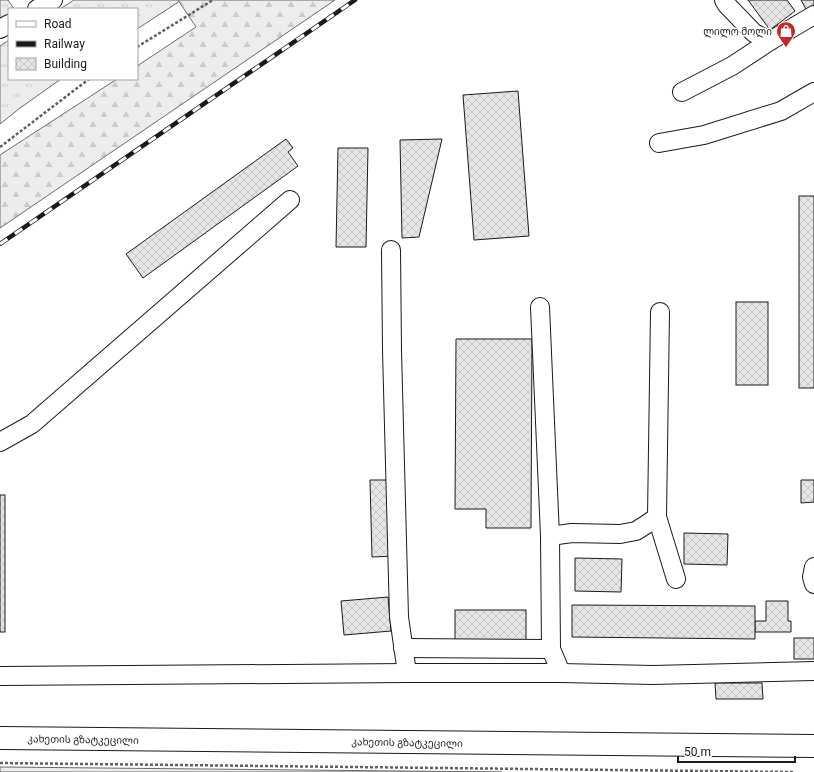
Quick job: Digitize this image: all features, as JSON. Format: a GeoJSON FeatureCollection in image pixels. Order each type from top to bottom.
{"type":"FeatureCollection","features":[{"type":"Feature","properties":{"kind":"highway","name":"კახეთის გზატკეცილი"},"geometry":{"type":"LineString","coordinates":[[0,738],[814,746]]}},
{"type":"Feature","properties":{"kind":"street"},"geometry":{"type":"LineString","coordinates":[[39,8],[53,0]]}},
{"type":"Feature","properties":{"kind":"street"},"geometry":{"type":"LineString","coordinates":[[724,0],[754,33],[770,41]]}},
{"type":"Feature","properties":{"kind":"street"},"geometry":{"type":"LineString","coordinates":[[682,92],[732,66],[770,41],[813,18]]}},
{"type":"Feature","properties":{"kind":"street"},"geometry":{"type":"LineString","coordinates":[[659,143],[704,135],[781,111],[814,92]]}},
{"type":"Feature","properties":{"kind":"street"},"geometry":{"type":"LineString","coordinates":[[0,442],[32,424],[290,200]]}},
{"type":"Feature","properties":{"kind":"street"},"geometry":{"type":"LineString","coordinates":[[391,250],[392,357],[399,617],[407,673]]}},
{"type":"Feature","properties":{"kind":"street"},"geometry":{"type":"LineString","coordinates":[[540,307],[550,536],[551,650],[561,673]]}},
{"type":"Feature","properties":{"kind":"street"},"geometry":{"type":"LineString","coordinates":[[660,312],[657,517],[676,579]]}},
{"type":"Feature","properties":{"kind":"street"},"geometry":{"type":"LineString","coordinates":[[550,536],[572,534],[620,534],[636,531],[657,517]]}},
{"type":"Feature","properties":{"kind":"street"},"geometry":{"type":"LineString","coordinates":[[814,568],[812,577],[814,584]]}},
{"type":"Feature","properties":{"kind":"street"},"geometry":{"type":"LineString","coordinates":[[403,648],[551,650]]}},
{"type":"Feature","properties":{"kind":"street"},"geometry":{"type":"LineString","coordinates":[[0,676],[407,673],[561,673],[653,675],[814,671]]}},
{"type":"Feature","properties":{"kind":"path"},"geometry":{"type":"LineString","coordinates":[[138,46],[213,0]]}},
{"type":"Feature","properties":{"kind":"path"},"geometry":{"type":"LineString","coordinates":[[0,147],[88,80]]}},
{"type":"Feature","properties":{"kind":"path"},"geometry":{"type":"LineString","coordinates":[[0,763],[793,772]]}},
{"type":"Feature","properties":{"kind":"green space"},"geometry":{"type":"Polygon","coordinates":[[[0,0],[8,0],[13,8],[8,8],[8,17],[0,21],[0,0]]]}},
{"type":"Feature","properties":{"kind":"green space"},"geometry":{"type":"Polygon","coordinates":[[[74,0],[180,1],[138,28],[138,8],[62,8],[74,0]]]}},
{"type":"Feature","properties":{"kind":"green space"},"geometry":{"type":"Polygon","coordinates":[[[178,0],[335,0],[0,228],[0,155],[115,80],[138,80],[138,65],[196,27],[178,0]]]}},
{"type":"Feature","properties":{"kind":"green space"},"geometry":{"type":"Polygon","coordinates":[[[8,41],[8,80],[60,80],[0,124],[0,46],[8,41]]]}},
{"type":"Feature","properties":{"kind":"green space"},"geometry":{"type":"Polygon","coordinates":[[[0,767],[502,772],[0,772],[0,767]]]}},
{"type":"Feature","properties":{"kind":"building"},"geometry":{"type":"Polygon","coordinates":[[[748,0],[787,0],[795,11],[770,30],[748,0]]]}},
{"type":"Feature","properties":{"kind":"building"},"geometry":{"type":"Polygon","coordinates":[[[801,0],[814,0],[814,7],[807,11],[801,0]]]}},
{"type":"Feature","properties":{"kind":"building"},"geometry":{"type":"Polygon","coordinates":[[[518,91],[529,236],[474,240],[463,95],[518,91]]]}},
{"type":"Feature","properties":{"kind":"building"},"geometry":{"type":"Polygon","coordinates":[[[286,139],[293,148],[288,152],[298,166],[143,278],[126,254],[286,139]]]}},
{"type":"Feature","properties":{"kind":"building"},"geometry":{"type":"Polygon","coordinates":[[[442,139],[419,237],[402,238],[400,140],[442,139]]]}},
{"type":"Feature","properties":{"kind":"building"},"geometry":{"type":"Polygon","coordinates":[[[338,148],[368,148],[366,247],[336,247],[338,148]]]}},
{"type":"Feature","properties":{"kind":"building"},"geometry":{"type":"Polygon","coordinates":[[[799,196],[814,196],[814,388],[799,388],[799,196]]]}},
{"type":"Feature","properties":{"kind":"building"},"geometry":{"type":"Polygon","coordinates":[[[736,302],[768,302],[768,385],[736,385],[736,302]]]}},
{"type":"Feature","properties":{"kind":"building"},"geometry":{"type":"Polygon","coordinates":[[[456,339],[532,339],[531,528],[486,528],[486,509],[455,509],[456,339]]]}},
{"type":"Feature","properties":{"kind":"building"},"geometry":{"type":"Polygon","coordinates":[[[370,480],[393,480],[395,556],[372,557],[370,480]]]}},
{"type":"Feature","properties":{"kind":"building"},"geometry":{"type":"Polygon","coordinates":[[[801,480],[814,480],[814,502],[801,503],[801,480]]]}},
{"type":"Feature","properties":{"kind":"building"},"geometry":{"type":"Polygon","coordinates":[[[0,495],[5,495],[5,632],[0,632],[0,495]]]}},
{"type":"Feature","properties":{"kind":"building"},"geometry":{"type":"Polygon","coordinates":[[[684,533],[728,534],[727,565],[684,564],[684,533]]]}},
{"type":"Feature","properties":{"kind":"building"},"geometry":{"type":"Polygon","coordinates":[[[575,558],[622,559],[621,592],[575,591],[575,558]]]}},
{"type":"Feature","properties":{"kind":"building"},"geometry":{"type":"Polygon","coordinates":[[[388,597],[391,631],[344,635],[341,601],[388,597]]]}},
{"type":"Feature","properties":{"kind":"building"},"geometry":{"type":"Polygon","coordinates":[[[766,601],[788,601],[788,621],[791,621],[791,632],[755,632],[755,621],[766,621],[766,601]]]}},
{"type":"Feature","properties":{"kind":"building"},"geometry":{"type":"Polygon","coordinates":[[[572,605],[755,606],[755,639],[572,637],[572,605]]]}},
{"type":"Feature","properties":{"kind":"building"},"geometry":{"type":"Polygon","coordinates":[[[455,610],[526,610],[526,640],[455,640],[455,610]]]}},
{"type":"Feature","properties":{"kind":"building"},"geometry":{"type":"Polygon","coordinates":[[[794,638],[814,638],[814,659],[794,659],[794,638]]]}},
{"type":"Feature","properties":{"kind":"building"},"geometry":{"type":"Polygon","coordinates":[[[715,683],[762,683],[763,699],[716,699],[715,683]]]}},
{"type":"Feature","properties":{"kind":"railway"},"geometry":{"type":"LineString","coordinates":[[0,244],[355,0]]}},
{"type":"Feature","properties":{"kind":"place","name":"ლილო მოლი"},"geometry":{"type":"Point","coordinates":[786,48]}}]}
